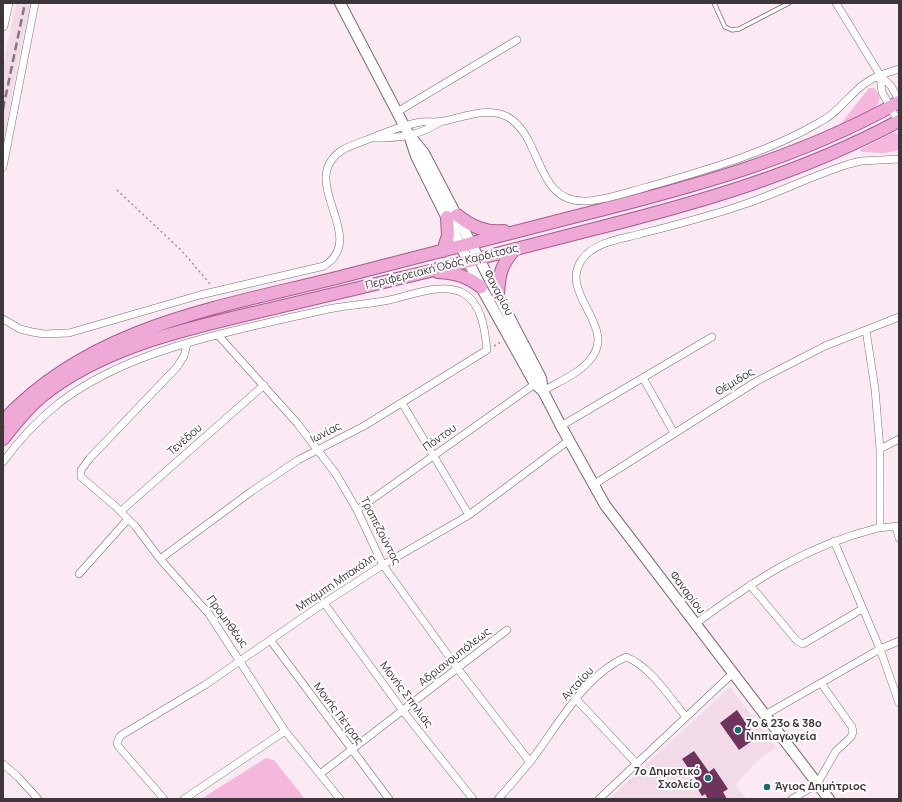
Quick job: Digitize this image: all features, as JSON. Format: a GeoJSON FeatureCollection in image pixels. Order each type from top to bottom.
{"type":"FeatureCollection","features":[{"type":"Feature","properties":{"kind":"main road","name":"Φαναρίου"},"geometry":{"type":"LineString","coordinates":[[340,3],[452,216],[473,260],[481,287],[508,338],[561,426],[604,505],[829,799]]}},
{"type":"Feature","properties":{"kind":"main road","name":"Περιφερειακή Οδός Καρδίτσας"},"geometry":{"type":"LineString","coordinates":[[3,421],[24,400],[63,370],[102,347],[140,330],[181,318],[678,190],[754,167],[838,134],[896,103]]}},
{"type":"Feature","properties":{"kind":"main road","name":"Περιφερειακή Οδός Καρδίτσας"},"geometry":{"type":"LineString","coordinates":[[3,439],[29,408],[51,389],[81,371],[133,347],[213,323],[473,260],[664,211],[758,183],[845,149],[899,122]]}},
{"type":"Feature","properties":{"kind":"main road"},"geometry":{"type":"LineString","coordinates":[[443,250],[452,216],[485,230],[521,231]]}},
{"type":"Feature","properties":{"kind":"main road"},"geometry":{"type":"LineString","coordinates":[[498,295],[501,269],[506,260],[516,249]]}},
{"type":"Feature","properties":{"kind":"main road","name":"Φαναρίου"},"geometry":{"type":"LineString","coordinates":[[473,260],[498,295],[542,378],[539,388]]}},
{"type":"Feature","properties":{"kind":"main road"},"geometry":{"type":"LineString","coordinates":[[428,271],[459,274],[481,287]]}},
{"type":"Feature","properties":{"kind":"street"},"geometry":{"type":"LineString","coordinates":[[3,26],[8,3]]}},
{"type":"Feature","properties":{"kind":"street"},"geometry":{"type":"LineString","coordinates":[[3,167],[35,3]]}},
{"type":"Feature","properties":{"kind":"street"},"geometry":{"type":"LineString","coordinates":[[836,3],[880,75],[891,86],[899,122]]}},
{"type":"Feature","properties":{"kind":"street"},"geometry":{"type":"LineString","coordinates":[[397,112],[517,40]]}},
{"type":"Feature","properties":{"kind":"street"},"geometry":{"type":"LineString","coordinates":[[3,319],[20,329],[32,332],[44,334],[68,333],[217,292],[316,268],[330,261],[339,247],[339,224],[326,188],[328,167],[340,152],[390,129],[421,122],[441,122],[484,113],[498,113],[506,116],[521,129],[547,179],[558,194],[573,201],[590,201],[682,177],[756,152],[804,131],[832,116],[862,86],[880,75],[899,69]]}},
{"type":"Feature","properties":{"kind":"street"},"geometry":{"type":"LineString","coordinates":[[880,75],[882,92],[896,103]]}},
{"type":"Feature","properties":{"kind":"street"},"geometry":{"type":"LineString","coordinates":[[372,138],[393,138],[427,131],[441,122]]}},
{"type":"Feature","properties":{"kind":"street","name":"Πόντου"},"geometry":{"type":"LineString","coordinates":[[357,510],[434,456],[539,388],[586,364],[597,351],[598,339],[597,329],[580,293],[577,281],[579,264],[588,252],[618,240],[745,204],[849,164],[861,161],[899,159]]}},
{"type":"Feature","properties":{"kind":"street"},"geometry":{"type":"LineString","coordinates":[[3,462],[19,441],[43,417],[78,390],[140,359],[218,335],[333,308],[394,300],[437,289],[449,289],[467,295],[477,308],[483,322],[487,350]]}},
{"type":"Feature","properties":{"kind":"street","name":"Θέμιδος"},"geometry":{"type":"LineString","coordinates":[[593,485],[757,381],[825,346],[898,319]]}},
{"type":"Feature","properties":{"kind":"street"},"geometry":{"type":"LineString","coordinates":[[866,330],[875,389],[880,449],[880,528]]}},
{"type":"Feature","properties":{"kind":"street","name":"Τραπεζούντος"},"geometry":{"type":"LineString","coordinates":[[218,335],[264,385],[318,449],[340,479],[383,564],[458,669],[530,762]]}},
{"type":"Feature","properties":{"kind":"street"},"geometry":{"type":"LineString","coordinates":[[561,426],[712,337]]}},
{"type":"Feature","properties":{"kind":"street","name":"Προμηθέως"},"geometry":{"type":"LineString","coordinates":[[187,344],[184,356],[174,371],[90,458],[80,473],[83,480],[121,511],[150,543],[160,559],[212,618],[285,731],[340,799]]}},
{"type":"Feature","properties":{"kind":"street","name":"Ιωνίας"},"geometry":{"type":"LineString","coordinates":[[160,559],[265,482],[318,449],[364,426],[487,350]]}},
{"type":"Feature","properties":{"kind":"street"},"geometry":{"type":"LineString","coordinates":[[643,378],[674,433]]}},
{"type":"Feature","properties":{"kind":"street","name":"Τενέδου"},"geometry":{"type":"LineString","coordinates":[[121,511],[264,385]]}},
{"type":"Feature","properties":{"kind":"street"},"geometry":{"type":"LineString","coordinates":[[402,403],[469,515]]}},
{"type":"Feature","properties":{"kind":"street"},"geometry":{"type":"LineString","coordinates":[[880,449],[899,439]]}},
{"type":"Feature","properties":{"kind":"street","name":"Μπάμπη Μπακάλη"},"geometry":{"type":"LineString","coordinates":[[164,799],[117,743],[123,734],[205,686],[383,564],[469,515],[568,441]]}},
{"type":"Feature","properties":{"kind":"street"},"geometry":{"type":"LineString","coordinates":[[79,574],[128,519]]}},
{"type":"Feature","properties":{"kind":"street"},"geometry":{"type":"LineString","coordinates":[[695,624],[750,585],[810,550],[834,541],[880,528],[898,527],[899,538]]}},
{"type":"Feature","properties":{"kind":"street"},"geometry":{"type":"LineString","coordinates":[[834,541],[880,649],[899,703]]}},
{"type":"Feature","properties":{"kind":"street"},"geometry":{"type":"LineString","coordinates":[[750,585],[797,641],[803,644],[862,609]]}},
{"type":"Feature","properties":{"kind":"street","name":"Μονής Σπηλιάς"},"geometry":{"type":"LineString","coordinates":[[324,603],[403,711],[472,799]]}},
{"type":"Feature","properties":{"kind":"street","name":"Αδριανουπόλεως"},"geometry":{"type":"LineString","coordinates":[[320,774],[507,630]]}},
{"type":"Feature","properties":{"kind":"street","name":"Μονής Πέτρας"},"geometry":{"type":"LineString","coordinates":[[271,641],[389,799]]}},
{"type":"Feature","properties":{"kind":"street"},"geometry":{"type":"LineString","coordinates":[[765,715],[880,649],[899,641]]}},
{"type":"Feature","properties":{"kind":"street","name":"Ανταίου"},"geometry":{"type":"LineString","coordinates":[[498,799],[530,762],[576,699],[611,665],[626,658],[632,660],[645,669],[686,717]]}},
{"type":"Feature","properties":{"kind":"street"},"geometry":{"type":"LineString","coordinates":[[599,799],[733,673]]}},
{"type":"Feature","properties":{"kind":"street"},"geometry":{"type":"LineString","coordinates":[[792,799],[817,784],[836,751],[851,737],[853,732],[852,727],[821,683]]}},
{"type":"Feature","properties":{"kind":"street"},"geometry":{"type":"LineString","coordinates":[[576,699],[637,764]]}},
{"type":"Feature","properties":{"kind":"street"},"geometry":{"type":"LineString","coordinates":[[184,799],[285,731]]}},
{"type":"Feature","properties":{"kind":"street"},"geometry":{"type":"LineString","coordinates":[[3,764],[18,777],[38,799]]}},
{"type":"Feature","properties":{"kind":"lane"},"geometry":{"type":"LineString","coordinates":[[714,3],[725,27],[734,30],[740,29],[789,3]]}},
{"type":"Feature","properties":{"kind":"path"},"geometry":{"type":"LineString","coordinates":[[117,190],[182,251],[217,292]]}},
{"type":"Feature","properties":{"kind":"path"},"geometry":{"type":"LineString","coordinates":[[487,350],[508,338]]}},
{"type":"Feature","properties":{"kind":"shaded area"},"geometry":{"type":"Polygon","coordinates":[[[16,3],[31,3],[17,66],[3,147],[3,66],[16,3]]]}},
{"type":"Feature","properties":{"kind":"shaded area"},"geometry":{"type":"Polygon","coordinates":[[[869,88],[874,88],[879,95],[879,101],[876,107],[870,112],[839,126],[869,88]]]}},
{"type":"Feature","properties":{"kind":"shaded area"},"geometry":{"type":"Polygon","coordinates":[[[894,132],[899,135],[899,150],[885,153],[861,152],[861,149],[894,132]]]}},
{"type":"Feature","properties":{"kind":"shaded area"},"geometry":{"type":"Polygon","coordinates":[[[730,687],[776,747],[756,762],[735,785],[747,799],[609,799],[730,687]]]}},
{"type":"Feature","properties":{"kind":"shaded area"},"geometry":{"type":"Polygon","coordinates":[[[266,758],[274,760],[305,799],[201,799],[266,758]]]}},
{"type":"Feature","properties":{"kind":"building","name":"7ο & 23ο & 38ο Νηπιαγωγεία"},"geometry":{"type":"Polygon","coordinates":[[[737,710],[756,738],[739,750],[720,723],[737,710]]]}},
{"type":"Feature","properties":{"kind":"building","name":"7ο Δημοτικό Σχολείο"},"geometry":{"type":"Polygon","coordinates":[[[694,751],[709,772],[714,768],[728,789],[723,792],[727,799],[708,799],[705,794],[702,796],[696,786],[699,784],[682,759],[694,751]]]}},
{"type":"Feature","properties":{"kind":"railway"},"geometry":{"type":"LineString","coordinates":[[3,109],[25,3]]}},
{"type":"Feature","properties":{"kind":"place","name":"7ο & 23ο & 38ο Νηπιαγωγεία"},"geometry":{"type":"Point","coordinates":[738,730]}},
{"type":"Feature","properties":{"kind":"place","name":"7ο Δημοτικό Σχολείο"},"geometry":{"type":"Point","coordinates":[708,778]}},
{"type":"Feature","properties":{"kind":"place","name":"Άγιος Δημήτριος"},"geometry":{"type":"Point","coordinates":[767,787]}}]}
